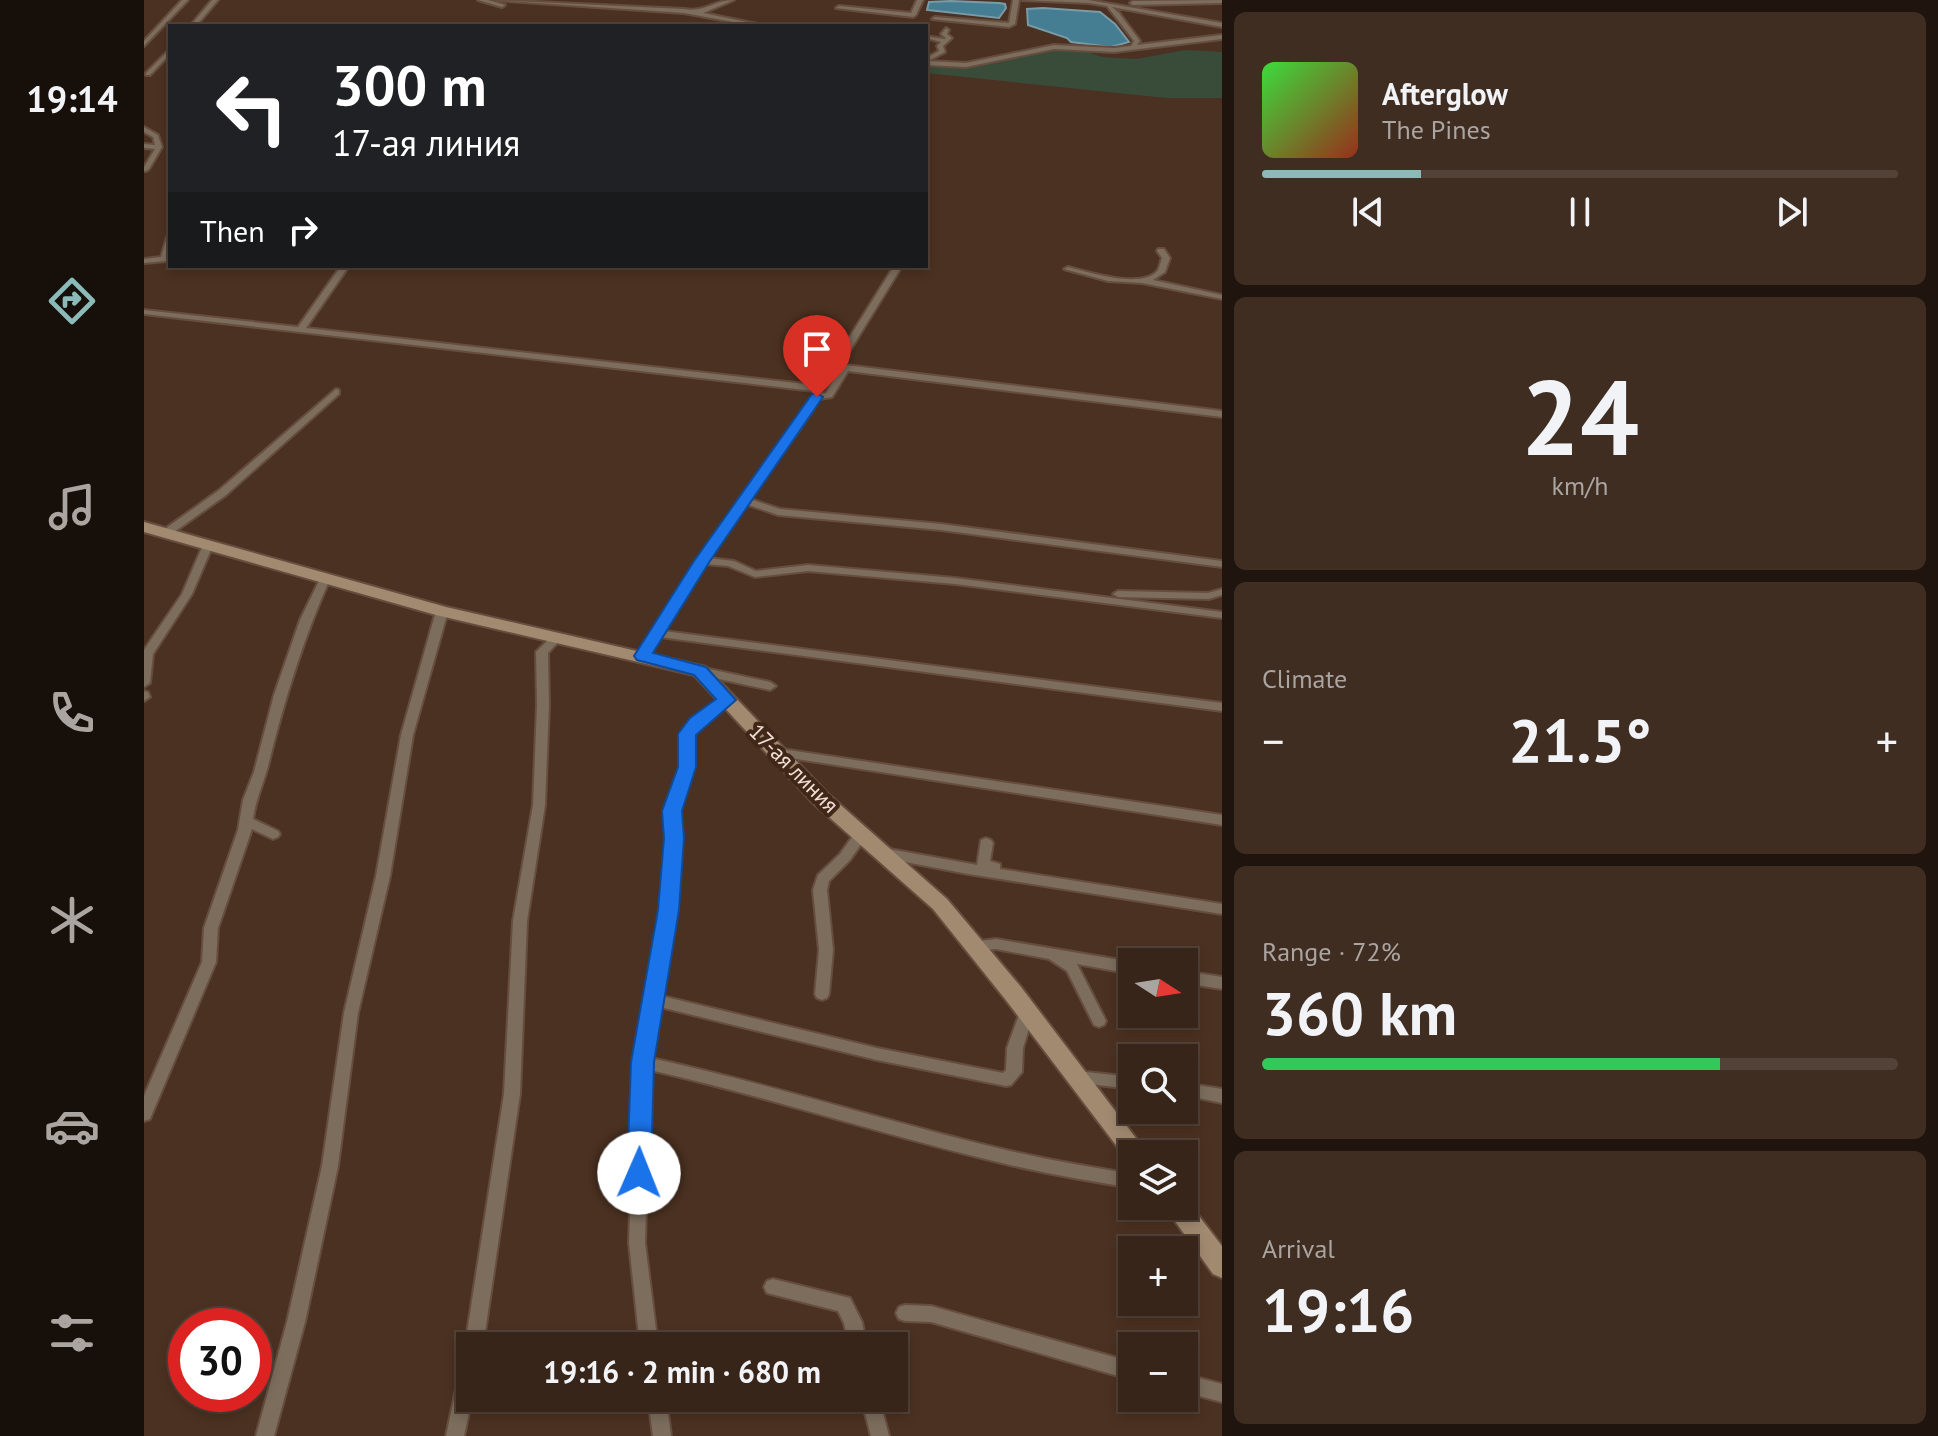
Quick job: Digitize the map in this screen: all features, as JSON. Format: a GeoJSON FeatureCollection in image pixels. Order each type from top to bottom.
{"type":"FeatureCollection","features":[{"type":"Feature","properties":{"kind":"street"},"geometry":{"type":"LineString","coordinates":[[144,44],[185,0]]}},
{"type":"Feature","properties":{"kind":"street"},"geometry":{"type":"LineString","coordinates":[[195,24],[215,0]]}},
{"type":"Feature","properties":{"kind":"street"},"geometry":{"type":"LineString","coordinates":[[481,0],[548,9],[585,5]]}},
{"type":"Feature","properties":{"kind":"street"},"geometry":{"type":"LineString","coordinates":[[497,0],[697,13],[754,24]]}},
{"type":"Feature","properties":{"kind":"street"},"geometry":{"type":"LineString","coordinates":[[697,13],[731,0]]}},
{"type":"Feature","properties":{"kind":"street"},"geometry":{"type":"LineString","coordinates":[[908,22],[920,0]]}},
{"type":"Feature","properties":{"kind":"street"},"geometry":{"type":"LineString","coordinates":[[935,19],[1009,25],[1012,24],[1016,0]]}},
{"type":"Feature","properties":{"kind":"street"},"geometry":{"type":"LineString","coordinates":[[1025,0],[1112,4],[1222,1]]}},
{"type":"Feature","properties":{"kind":"street"},"geometry":{"type":"LineString","coordinates":[[1079,0],[1222,25]]}},
{"type":"Feature","properties":{"kind":"street"},"geometry":{"type":"LineString","coordinates":[[1170,2],[1188,0]]}},
{"type":"Feature","properties":{"kind":"street"},"geometry":{"type":"LineString","coordinates":[[1091,2],[1139,3]]}},
{"type":"Feature","properties":{"kind":"street"},"geometry":{"type":"LineString","coordinates":[[1112,4],[1137,41],[1133,48]]}},
{"type":"Feature","properties":{"kind":"street"},"geometry":{"type":"LineString","coordinates":[[839,8],[913,15]]}},
{"type":"Feature","properties":{"kind":"street"},"geometry":{"type":"LineString","coordinates":[[946,30],[946,40]]}},
{"type":"Feature","properties":{"kind":"street"},"geometry":{"type":"LineString","coordinates":[[928,37],[946,40]]}},
{"type":"Feature","properties":{"kind":"street"},"geometry":{"type":"LineString","coordinates":[[928,60],[975,65],[1054,47],[1133,48],[1220,38]]}},
{"type":"Feature","properties":{"kind":"street"},"geometry":{"type":"LineString","coordinates":[[928,60],[942,52],[940,46],[946,40]]}},
{"type":"Feature","properties":{"kind":"street"},"geometry":{"type":"LineString","coordinates":[[148,74],[168,53]]}},
{"type":"Feature","properties":{"kind":"street"},"geometry":{"type":"LineString","coordinates":[[144,129],[156,136],[159,147],[146,169]]}},
{"type":"Feature","properties":{"kind":"street"},"geometry":{"type":"LineString","coordinates":[[144,146],[159,147]]}},
{"type":"Feature","properties":{"kind":"street"},"geometry":{"type":"LineString","coordinates":[[144,261],[164,259],[168,246]]}},
{"type":"Feature","properties":{"kind":"street"},"geometry":{"type":"LineString","coordinates":[[1144,281],[1159,274],[1166,265],[1161,251]]}},
{"type":"Feature","properties":{"kind":"street"},"geometry":{"type":"LineString","coordinates":[[300,330],[344,268]]}},
{"type":"Feature","properties":{"kind":"street"},"geometry":{"type":"LineString","coordinates":[[144,312],[814,388],[821,386],[830,376],[897,268]]}},
{"type":"Feature","properties":{"kind":"street"},"geometry":{"type":"LineString","coordinates":[[1068,269],[1125,282],[1144,281],[1222,297]]}},
{"type":"Feature","properties":{"kind":"street"},"geometry":{"type":"LineString","coordinates":[[643,656],[744,500],[817,397],[829,395],[845,368],[1222,414]]}},
{"type":"Feature","properties":{"kind":"street"},"geometry":{"type":"LineString","coordinates":[[166,533],[214,499],[336,392]]}},
{"type":"Feature","properties":{"kind":"street"},"geometry":{"type":"LineString","coordinates":[[744,500],[778,512],[941,527],[1222,564]]}},
{"type":"Feature","properties":{"kind":"street"},"geometry":{"type":"LineString","coordinates":[[144,527],[442,611],[770,686]]}},
{"type":"Feature","properties":{"kind":"street"},"geometry":{"type":"LineString","coordinates":[[144,683],[147,654],[187,594],[208,545]]}},
{"type":"Feature","properties":{"kind":"street"},"geometry":{"type":"LineString","coordinates":[[702,561],[730,563],[755,574],[808,568],[1070,595],[1222,615]]}},
{"type":"Feature","properties":{"kind":"street"},"geometry":{"type":"LineString","coordinates":[[144,1114],[209,962],[211,928],[246,821],[249,800],[260,772],[280,695],[306,620],[325,579]]}},
{"type":"Feature","properties":{"kind":"street"},"geometry":{"type":"LineString","coordinates":[[1070,595],[1209,596],[1222,592]]}},
{"type":"Feature","properties":{"kind":"street"},"geometry":{"type":"LineString","coordinates":[[265,1436],[296,1322],[330,1166],[351,1013],[383,876],[407,735],[442,611]]}},
{"type":"Feature","properties":{"kind":"street"},"geometry":{"type":"LineString","coordinates":[[656,633],[1222,707]]}},
{"type":"Feature","properties":{"kind":"street"},"geometry":{"type":"LineString","coordinates":[[476,1332],[512,1094],[520,921],[539,805],[542,652],[555,639]]}},
{"type":"Feature","properties":{"kind":"street","name":"17-ая линия"},"geometry":{"type":"LineString","coordinates":[[700,671],[820,798],[940,904],[1125,1140]]}},
{"type":"Feature","properties":{"kind":"street"},"geometry":{"type":"LineString","coordinates":[[949,683],[967,673]]}},
{"type":"Feature","properties":{"kind":"street"},"geometry":{"type":"LineString","coordinates":[[647,1332],[637,1243],[643,1062],[669,910],[674,838],[672,811],[687,767],[687,734],[697,722],[727,700]]}},
{"type":"Feature","properties":{"kind":"street"},"geometry":{"type":"LineString","coordinates":[[775,752],[1221,824]]}},
{"type":"Feature","properties":{"kind":"street"},"geometry":{"type":"LineString","coordinates":[[246,821],[273,834]]}},
{"type":"Feature","properties":{"kind":"street"},"geometry":{"type":"LineString","coordinates":[[822,994],[826,950],[820,890],[823,879],[845,857],[862,833]]}},
{"type":"Feature","properties":{"kind":"street"},"geometry":{"type":"LineString","coordinates":[[986,843],[983,864],[1017,874]]}},
{"type":"Feature","properties":{"kind":"street"},"geometry":{"type":"LineString","coordinates":[[884,853],[1222,909]]}},
{"type":"Feature","properties":{"kind":"street"},"geometry":{"type":"LineString","coordinates":[[976,946],[996,944],[1118,965]]}},
{"type":"Feature","properties":{"kind":"street"},"geometry":{"type":"LineString","coordinates":[[1049,953],[1072,967],[1099,1021]]}},
{"type":"Feature","properties":{"kind":"street"},"geometry":{"type":"LineString","coordinates":[[1080,982],[1088,970],[1111,964]]}},
{"type":"Feature","properties":{"kind":"street"},"geometry":{"type":"LineString","coordinates":[[1198,979],[1222,983]]}},
{"type":"Feature","properties":{"kind":"street"},"geometry":{"type":"LineString","coordinates":[[652,999],[877,1054],[1006,1080],[1014,1072],[1015,1048],[1027,1012]]}},
{"type":"Feature","properties":{"kind":"street"},"geometry":{"type":"LineString","coordinates":[[643,1062],[1029,1165],[1118,1179]]}},
{"type":"Feature","properties":{"kind":"street"},"geometry":{"type":"LineString","coordinates":[[1077,1077],[1118,1081]]}},
{"type":"Feature","properties":{"kind":"street"},"geometry":{"type":"LineString","coordinates":[[1198,1092],[1222,1096]]}},
{"type":"Feature","properties":{"kind":"street"},"geometry":{"type":"LineString","coordinates":[[1187,1220],[1221,1262]]}},
{"type":"Feature","properties":{"kind":"street"},"geometry":{"type":"LineString","coordinates":[[773,1287],[844,1304],[855,1332]]}},
{"type":"Feature","properties":{"kind":"street"},"geometry":{"type":"LineString","coordinates":[[905,1313],[931,1314],[1118,1367]]}},
{"type":"Feature","properties":{"kind":"street"},"geometry":{"type":"LineString","coordinates":[[1198,1387],[1222,1393]]}},
{"type":"Feature","properties":{"kind":"street"},"geometry":{"type":"LineString","coordinates":[[455,1436],[460,1412]]}},
{"type":"Feature","properties":{"kind":"street"},"geometry":{"type":"LineString","coordinates":[[659,1412],[662,1436]]}},
{"type":"Feature","properties":{"kind":"street"},"geometry":{"type":"LineString","coordinates":[[874,1412],[880,1436]]}},
{"type":"Feature","properties":{"kind":"green space"},"geometry":{"type":"Polygon","coordinates":[[[1058,48],[1103,57],[1136,59],[1185,50],[1222,52],[1222,98],[1166,98],[928,73],[928,64],[985,65],[1058,48]]]}},
{"type":"Feature","properties":{"kind":"water"},"geometry":{"type":"Polygon","coordinates":[[[929,2],[999,3],[1005,4],[1006,8],[999,18],[927,10],[929,2]]]}},
{"type":"Feature","properties":{"kind":"water"},"geometry":{"type":"Polygon","coordinates":[[[1027,9],[1100,12],[1115,24],[1129,42],[1111,47],[1071,42],[1028,25],[1027,9]]]}},
{"type":"Feature","properties":{"kind":"route"},"geometry":{"type":"LineString","coordinates":[[639,1173],[643,1062],[669,910],[674,838],[672,811],[687,767],[687,734],[697,722],[727,700],[700,671],[643,656],[702,561],[817,397]]}}]}
